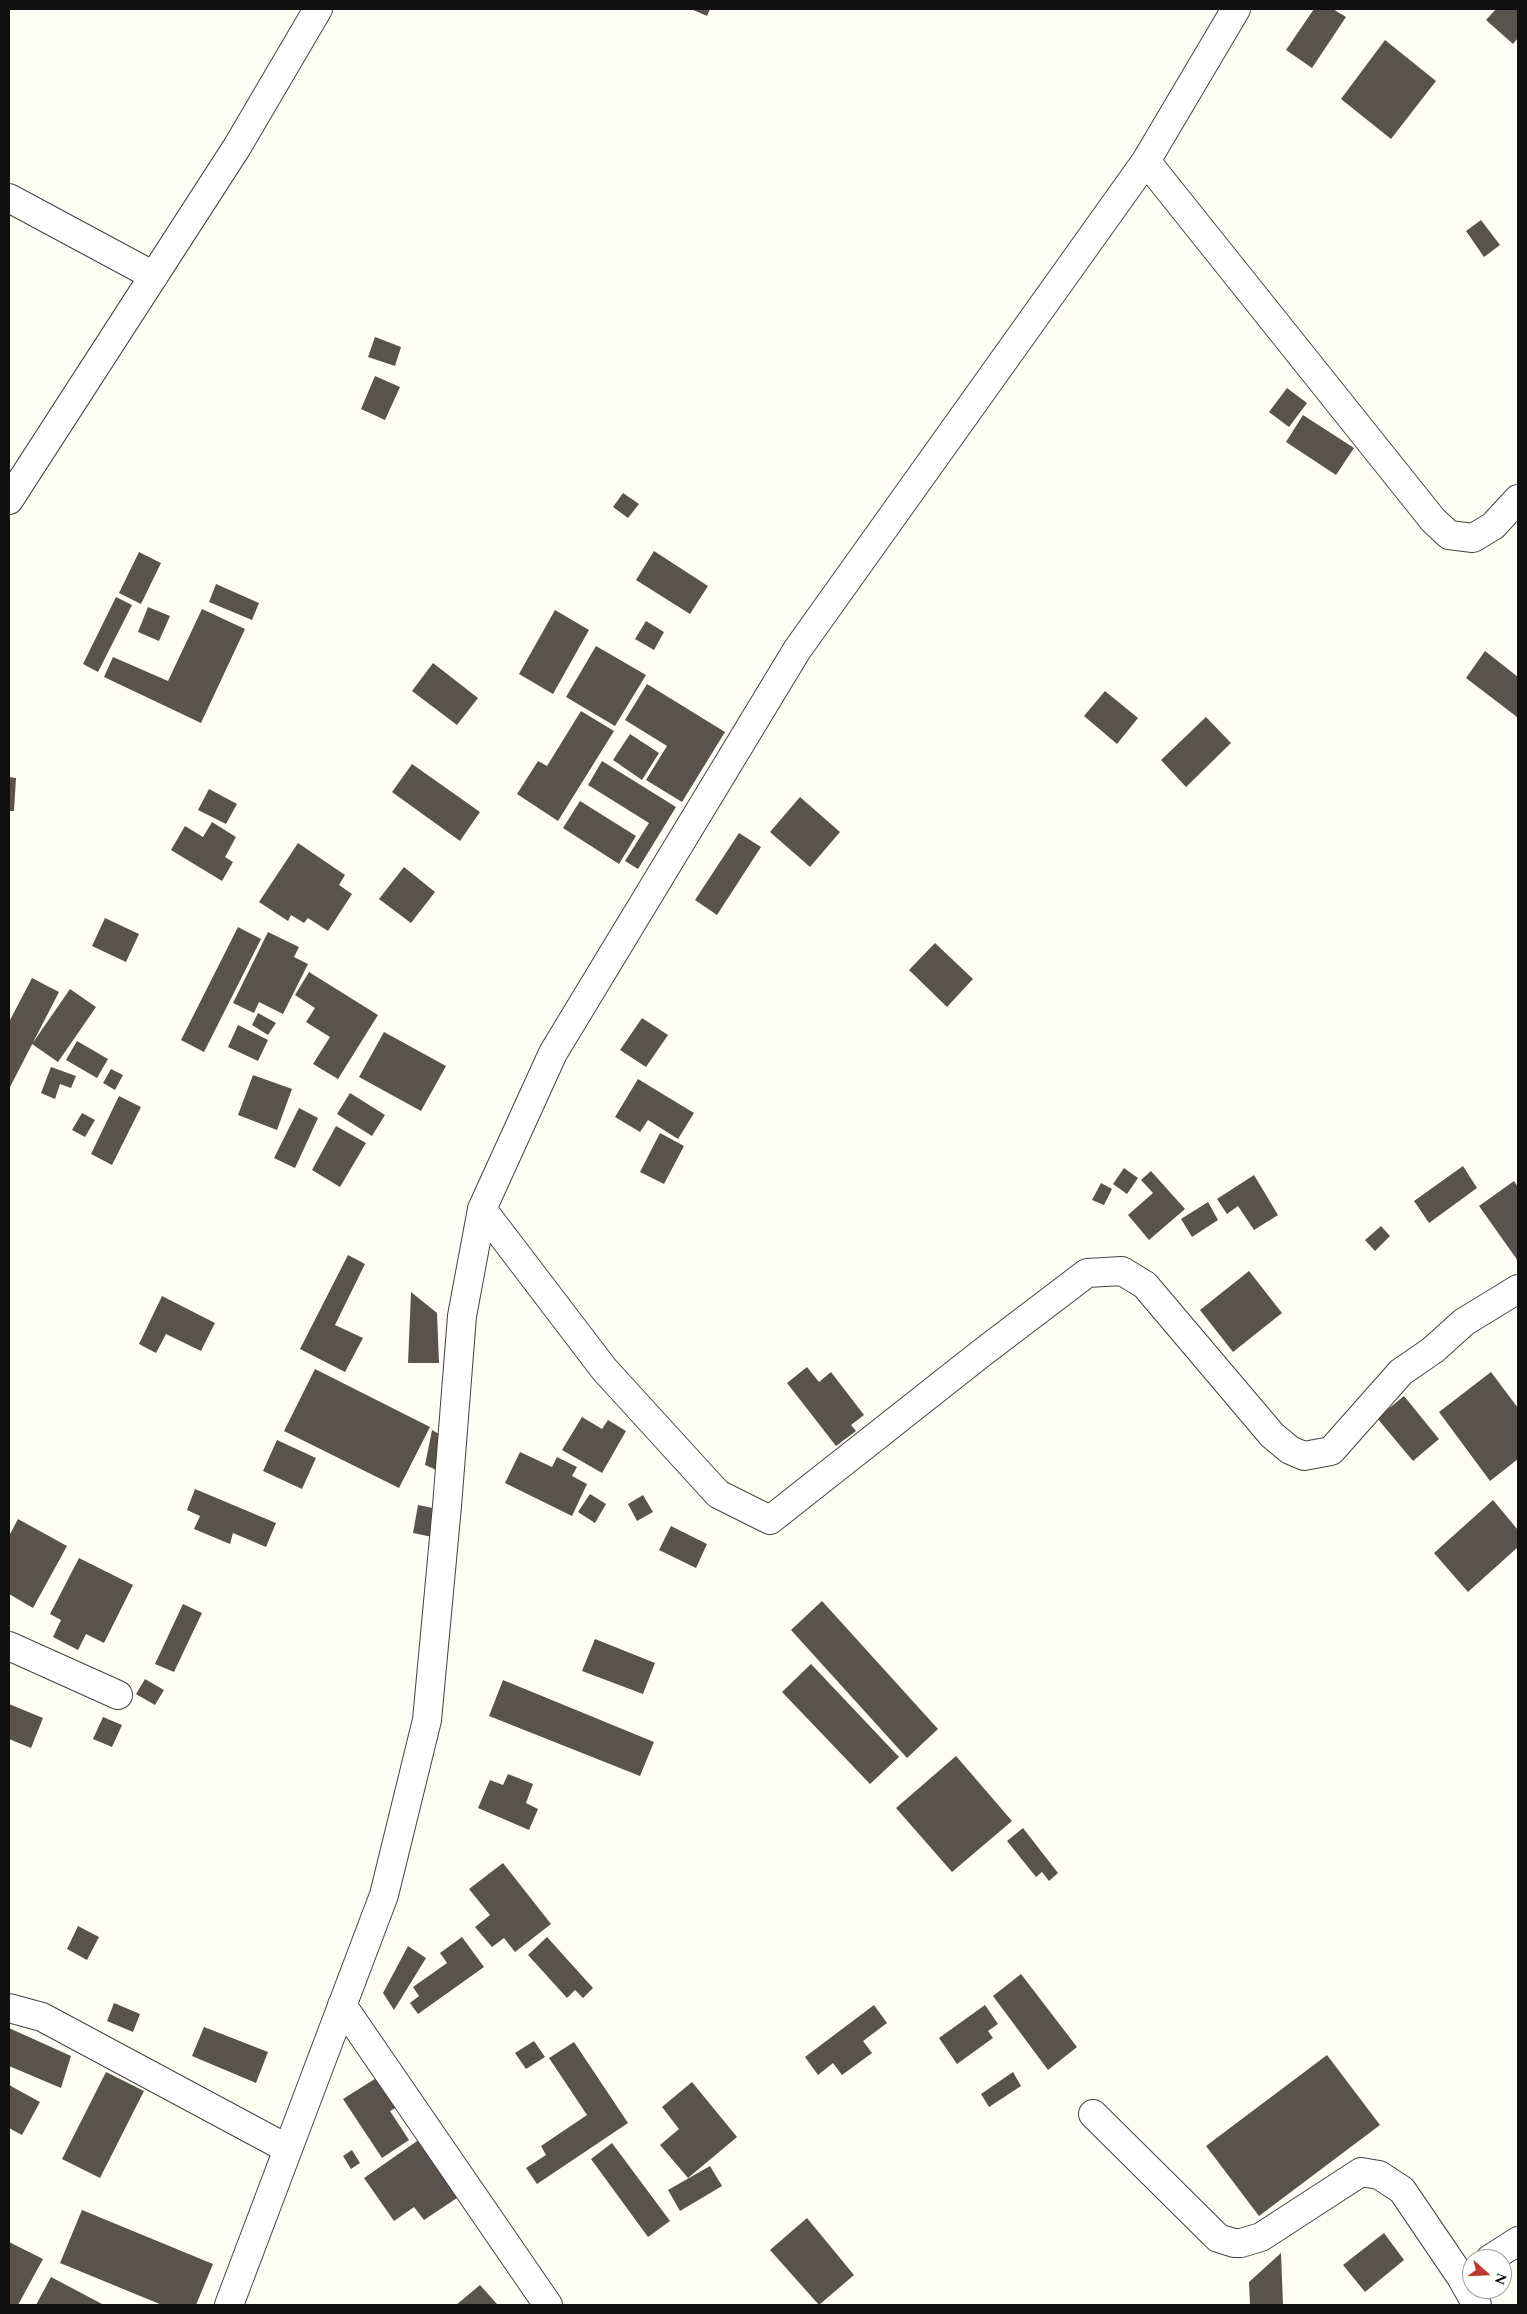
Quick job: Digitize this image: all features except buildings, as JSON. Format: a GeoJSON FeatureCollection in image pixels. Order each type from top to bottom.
{"type":"FeatureCollection","features":[{"type":"Feature","properties":{"kind":"street"},"geometry":{"type":"LineString","coordinates":[[9,500],[237,147],[318,9]]}},
{"type":"Feature","properties":{"kind":"street"},"geometry":{"type":"LineString","coordinates":[[229,2305],[384,1895],[427,1720],[448,1506],[462,1316],[482,1209],[552,1053],[797,650],[1146,161],[1236,9]]}},
{"type":"Feature","properties":{"kind":"street"},"geometry":{"type":"LineString","coordinates":[[1146,161],[1433,520],[1449,535],[1473,538],[1493,526],[1518,499]]}},
{"type":"Feature","properties":{"kind":"street"},"geometry":{"type":"LineString","coordinates":[[9,198],[154,276]]}},
{"type":"Feature","properties":{"kind":"street"},"geometry":{"type":"LineString","coordinates":[[482,1209],[604,1369],[718,1494],[770,1520],[1088,1273],[1122,1271],[1145,1285],[1272,1436],[1290,1450],[1304,1456],[1331,1451],[1400,1372],[1433,1350],[1464,1322],[1518,1289]]}},
{"type":"Feature","properties":{"kind":"street"},"geometry":{"type":"LineString","coordinates":[[9,1646],[118,1695]]}},
{"type":"Feature","properties":{"kind":"street"},"geometry":{"type":"LineString","coordinates":[[342,2005],[548,2305]]}},
{"type":"Feature","properties":{"kind":"street"},"geometry":{"type":"LineString","coordinates":[[9,2008],[42,2017],[288,2149]]}},
{"type":"Feature","properties":{"kind":"street"},"geometry":{"type":"LineString","coordinates":[[1093,2114],[1218,2238],[1241,2243],[1261,2236],[1361,2172],[1379,2175],[1402,2190],[1462,2268]]}},
{"type":"Feature","properties":{"kind":"street"},"geometry":{"type":"LineString","coordinates":[[1506,2249],[1518,2241]]}}]}
